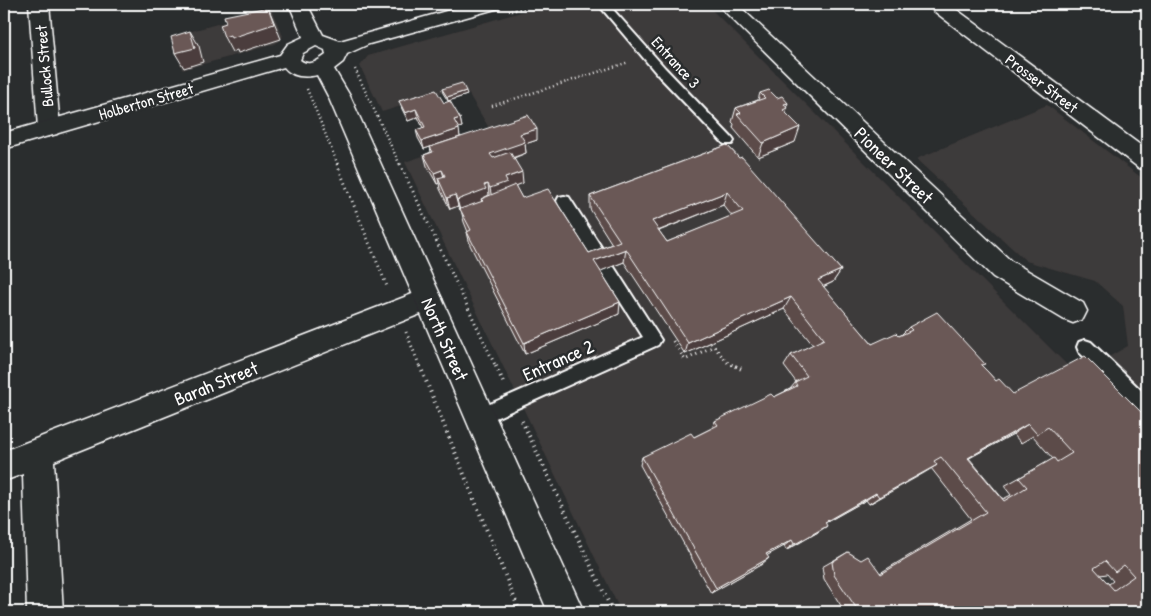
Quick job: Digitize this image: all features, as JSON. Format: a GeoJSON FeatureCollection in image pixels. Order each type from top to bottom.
{"type":"FeatureCollection","features":[{"type":"Feature","properties":{"kind":"street","name":"Bullock Street"},"geometry":{"type":"LineString","coordinates":[[39,4],[49,128]]}},
{"type":"Feature","properties":{"kind":"street"},"geometry":{"type":"LineString","coordinates":[[298,4],[315,40]]}},
{"type":"Feature","properties":{"kind":"street"},"geometry":{"type":"LineString","coordinates":[[322,68],[328,42],[315,40],[300,45],[292,50],[288,59],[294,67],[303,70],[322,68],[362,40],[492,4]]}},
{"type":"Feature","properties":{"kind":"street","name":"Pioneer Street"},"geometry":{"type":"LineString","coordinates":[[726,4],[1002,269],[1073,311]]}},
{"type":"Feature","properties":{"kind":"street","name":"Prosser Street"},"geometry":{"type":"LineString","coordinates":[[938,4],[1147,162]]}},
{"type":"Feature","properties":{"kind":"street","name":"Holberton Street"},"geometry":{"type":"LineString","coordinates":[[4,141],[288,59]]}},
{"type":"Feature","properties":{"kind":"street","name":"North Street"},"geometry":{"type":"LineString","coordinates":[[322,68],[338,96],[566,612]]}},
{"type":"Feature","properties":{"kind":"street","name":"Barah Street"},"geometry":{"type":"LineString","coordinates":[[4,466],[428,299]]}},
{"type":"Feature","properties":{"kind":"street"},"geometry":{"type":"LineString","coordinates":[[38,453],[45,612]]}},
{"type":"Feature","properties":{"kind":"lane","name":"Entrance 3"},"geometry":{"type":"LineString","coordinates":[[602,4],[661,71],[728,141]]}},
{"type":"Feature","properties":{"kind":"lane","name":"Entrance 2"},"geometry":{"type":"LineString","coordinates":[[480,417],[653,340],[564,201]]}},
{"type":"Feature","properties":{"kind":"lane"},"geometry":{"type":"LineString","coordinates":[[1085,347],[1147,407]]}},
{"type":"Feature","properties":{"kind":"path"},"geometry":{"type":"LineString","coordinates":[[492,106],[637,59]]}},
{"type":"Feature","properties":{"kind":"path"},"geometry":{"type":"LineString","coordinates":[[355,64],[355,70],[613,612]]}},
{"type":"Feature","properties":{"kind":"path"},"geometry":{"type":"LineString","coordinates":[[322,68],[397,311],[520,612]]}},
{"type":"Feature","properties":{"kind":"path"},"geometry":{"type":"LineString","coordinates":[[711,343],[728,363],[742,369]]}},
{"type":"Feature","properties":{"kind":"shaded area"},"geometry":{"type":"Polygon","coordinates":[[[549,4],[706,4],[1077,375],[1128,346],[1123,306],[1095,281],[1026,261],[916,159],[1047,105],[1147,182],[1147,612],[621,612],[405,162],[492,133],[464,86],[382,112],[360,66],[368,56],[549,4]]]}},
{"type":"Feature","properties":{"kind":"shaded area"},"geometry":{"type":"Polygon","coordinates":[[[271,9],[283,36],[280,41],[182,70],[174,36],[271,9]]]}},
{"type":"Feature","properties":{"kind":"building"},"geometry":{"type":"Polygon","coordinates":[[[268,7],[274,24],[231,38],[230,35],[224,37],[220,25],[226,23],[224,16],[268,7]]]}},
{"type":"Feature","properties":{"kind":"building"},"geometry":{"type":"Polygon","coordinates":[[[190,31],[195,48],[175,53],[171,37],[190,31]]]}},
{"type":"Feature","properties":{"kind":"building"},"geometry":{"type":"Polygon","coordinates":[[[462,83],[466,91],[447,97],[442,89],[462,83]]]}},
{"type":"Feature","properties":{"kind":"building"},"geometry":{"type":"Polygon","coordinates":[[[436,90],[444,103],[450,101],[460,118],[454,120],[459,129],[422,141],[416,130],[425,127],[416,109],[405,113],[399,101],[436,90]]]}},
{"type":"Feature","properties":{"kind":"building"},"geometry":{"type":"Polygon","coordinates":[[[769,90],[777,98],[782,96],[788,103],[784,104],[787,108],[783,110],[800,127],[763,143],[737,114],[741,113],[736,108],[765,98],[760,93],[769,90]]]}},
{"type":"Feature","properties":{"kind":"building"},"geometry":{"type":"Polygon","coordinates":[[[528,115],[537,129],[520,134],[525,142],[490,154],[493,158],[510,152],[522,172],[505,178],[507,182],[490,188],[488,184],[484,185],[486,189],[457,200],[455,195],[447,198],[438,178],[445,176],[442,170],[434,173],[424,155],[433,152],[430,147],[528,115]]]}},
{"type":"Feature","properties":{"kind":"building"},"geometry":{"type":"Polygon","coordinates":[[[727,145],[739,158],[742,157],[841,270],[818,280],[872,344],[896,333],[899,336],[912,330],[909,327],[937,312],[985,364],[981,365],[996,381],[999,379],[1013,394],[1085,356],[1147,418],[1145,422],[1147,424],[1147,612],[859,612],[834,575],[832,562],[848,552],[861,560],[868,556],[881,574],[986,512],[941,457],[934,461],[937,465],[879,497],[876,493],[825,522],[827,526],[797,543],[794,544],[792,540],[766,554],[769,558],[716,588],[642,457],[691,433],[694,437],[718,425],[715,421],[771,394],[774,397],[797,386],[795,382],[807,376],[791,355],[824,339],[791,297],[688,343],[626,249],[594,261],[620,302],[524,343],[467,232],[471,230],[460,209],[483,201],[481,199],[515,185],[522,198],[548,189],[589,253],[620,241],[590,196],[727,145]],[[727,192],[652,221],[667,242],[743,211],[727,192]],[[1028,424],[968,458],[1004,501],[1027,487],[1019,478],[1054,458],[1057,462],[1072,453],[1048,427],[1037,434],[1028,424]],[[1105,561],[1094,568],[1114,590],[1134,576],[1124,565],[1115,572],[1105,561]]]}}]}
